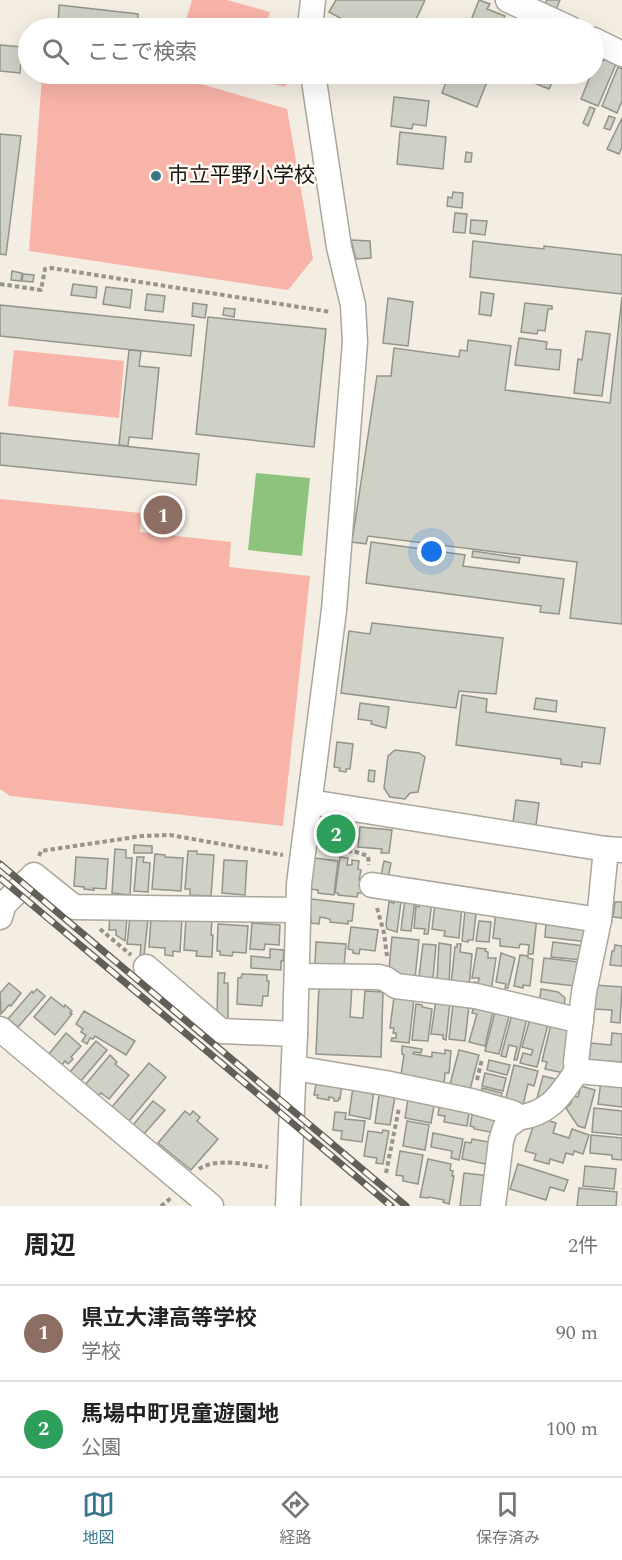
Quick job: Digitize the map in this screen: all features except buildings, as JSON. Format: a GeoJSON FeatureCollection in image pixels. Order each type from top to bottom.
{"type":"FeatureCollection","features":[{"type":"Feature","properties":{"kind":"street"},"geometry":{"type":"LineString","coordinates":[[310,18],[313,0]]}},
{"type":"Feature","properties":{"kind":"street"},"geometry":{"type":"LineString","coordinates":[[508,0],[547,18]]}},
{"type":"Feature","properties":{"kind":"street"},"geometry":{"type":"LineString","coordinates":[[604,45],[622,54]]}},
{"type":"Feature","properties":{"kind":"street"},"geometry":{"type":"LineString","coordinates":[[288,1206],[299,884],[334,610],[355,342],[353,304],[339,247],[315,84]]}},
{"type":"Feature","properties":{"kind":"street"},"geometry":{"type":"LineString","coordinates":[[310,802],[614,850],[584,992],[577,1071],[559,1098],[546,1108],[530,1116],[518,1118],[505,1128],[501,1141],[493,1206]]}},
{"type":"Feature","properties":{"kind":"street"},"geometry":{"type":"LineString","coordinates":[[0,917],[4,904],[34,874],[74,907],[298,910]]}},
{"type":"Feature","properties":{"kind":"street"},"geometry":{"type":"LineString","coordinates":[[372,885],[599,920]]}},
{"type":"Feature","properties":{"kind":"street"},"geometry":{"type":"LineString","coordinates":[[146,967],[221,1031],[295,1034]]}},
{"type":"Feature","properties":{"kind":"street"},"geometry":{"type":"LineString","coordinates":[[297,976],[379,977],[396,986],[476,996],[581,1021]]}},
{"type":"Feature","properties":{"kind":"street"},"geometry":{"type":"LineString","coordinates":[[0,1029],[211,1206]]}},
{"type":"Feature","properties":{"kind":"street"},"geometry":{"type":"LineString","coordinates":[[294,1068],[403,1086],[471,1101],[513,1113],[518,1118]]}},
{"type":"Feature","properties":{"kind":"street"},"geometry":{"type":"LineString","coordinates":[[577,1071],[622,1075]]}},
{"type":"Feature","properties":{"kind":"path"},"geometry":{"type":"LineString","coordinates":[[0,284],[41,291],[45,269],[51,268],[353,315]]}},
{"type":"Feature","properties":{"kind":"path"},"geometry":{"type":"LineString","coordinates":[[34,874],[41,851],[142,836],[170,835],[302,858]]}},
{"type":"Feature","properties":{"kind":"path"},"geometry":{"type":"LineString","coordinates":[[100,929],[146,967]]}},
{"type":"Feature","properties":{"kind":"path"},"geometry":{"type":"LineString","coordinates":[[386,1173],[403,1086]]}},
{"type":"Feature","properties":{"kind":"path"},"geometry":{"type":"LineString","coordinates":[[186,1185],[201,1167],[217,1162],[290,1169]]}},
{"type":"Feature","properties":{"kind":"shaded area"},"geometry":{"type":"Polygon","coordinates":[[[192,0],[227,0],[270,12],[268,18],[187,18],[192,0]]]}},
{"type":"Feature","properties":{"kind":"shaded area","name":"市立平野小学校"},"geometry":{"type":"Polygon","coordinates":[[[41,84],[201,84],[287,109],[313,259],[288,290],[29,251],[41,84]]]}},
{"type":"Feature","properties":{"kind":"shaded area"},"geometry":{"type":"Polygon","coordinates":[[[14,350],[124,361],[119,418],[8,406],[14,350]]]}},
{"type":"Feature","properties":{"kind":"shaded area"},"geometry":{"type":"Polygon","coordinates":[[[256,473],[310,478],[302,556],[248,550],[256,473]]]}},
{"type":"Feature","properties":{"kind":"shaded area"},"geometry":{"type":"Polygon","coordinates":[[[0,499],[141,513],[140,532],[231,542],[229,567],[310,576],[283,826],[10,796],[0,789],[0,499]]]}},
{"type":"Feature","properties":{"kind":"shaded area"},"geometry":{"type":"Polygon","coordinates":[[[327,819],[357,823],[352,848],[316,844],[318,825],[327,819]]]}},
{"type":"Feature","properties":{"kind":"railway"},"geometry":{"type":"LineString","coordinates":[[0,864],[406,1206]]}},
{"type":"Feature","properties":{"kind":"railway"},"geometry":{"type":"LineString","coordinates":[[0,878],[391,1206]]}},
{"type":"Feature","properties":{"kind":"place","name":"市立平野小学校"},"geometry":{"type":"Point","coordinates":[156,176]}},
{"type":"Feature","properties":{"kind":"place","name":"県立大津高等学校"},"geometry":{"type":"Point","coordinates":[163,515]}},
{"type":"Feature","properties":{"kind":"place","name":"馬場中町児童遊園地"},"geometry":{"type":"Point","coordinates":[336,834]}}]}
